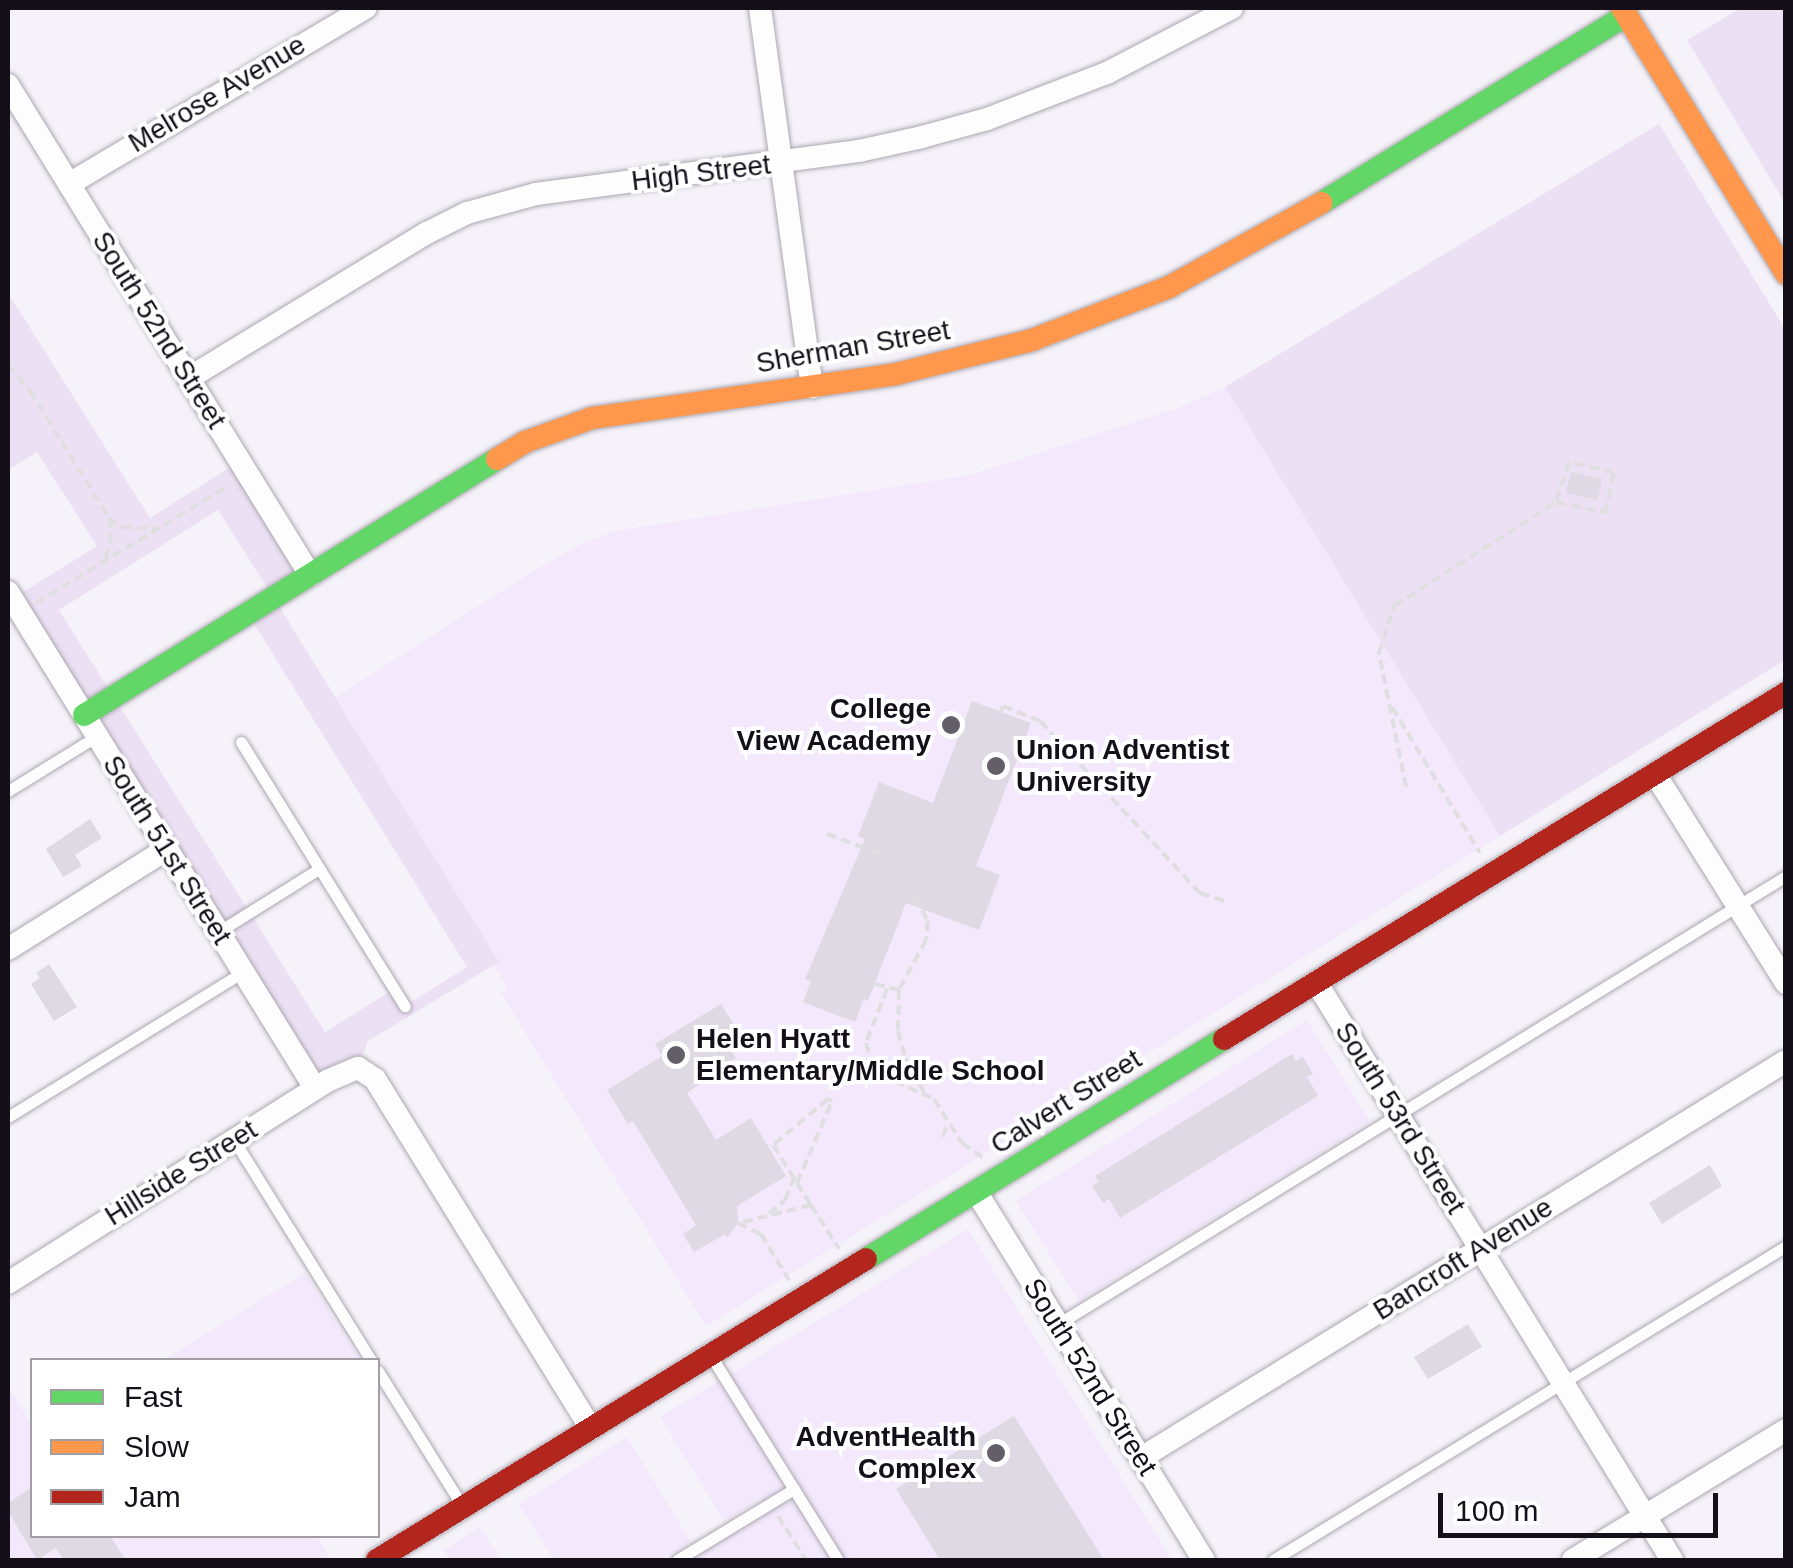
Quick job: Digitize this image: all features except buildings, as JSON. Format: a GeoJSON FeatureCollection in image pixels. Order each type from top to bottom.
{"type":"FeatureCollection","features":[{"type":"Feature","properties":{"kind":"street","name":"Melrose Avenue"},"geometry":{"type":"LineString","coordinates":[[69,184],[366,8]]}},
{"type":"Feature","properties":{"kind":"street"},"geometry":{"type":"LineString","coordinates":[[760,8],[812,387]]}},
{"type":"Feature","properties":{"kind":"street","name":"High Street"},"geometry":{"type":"LineString","coordinates":[[189,378],[428,232],[468,213],[536,194],[858,151],[987,118],[1107,73],[1232,8]]}},
{"type":"Feature","properties":{"kind":"street"},"geometry":{"type":"LineString","coordinates":[[1625,11],[1786,274]]}},
{"type":"Feature","properties":{"kind":"street","name":"Sherman Street"},"geometry":{"type":"LineString","coordinates":[[84,715],[525,442],[592,418],[812,387],[964,359],[1065,328],[1168,287],[1282,227],[1625,11]]}},
{"type":"Feature","properties":{"kind":"street","name":"South 52nd Street"},"geometry":{"type":"LineString","coordinates":[[8,85],[310,575]]}},
{"type":"Feature","properties":{"kind":"street","name":"South 51st Street"},"geometry":{"type":"LineString","coordinates":[[18,606],[315,1088]]}},
{"type":"Feature","properties":{"kind":"street","name":"Calvert Street"},"geometry":{"type":"LineString","coordinates":[[377,1560],[1786,693]]}},
{"type":"Feature","properties":{"kind":"street"},"geometry":{"type":"LineString","coordinates":[[1655,774],[1786,983]]}},
{"type":"Feature","properties":{"kind":"street"},"geometry":{"type":"LineString","coordinates":[[8,948],[167,849]]}},
{"type":"Feature","properties":{"kind":"street","name":"South 53rd Street"},"geometry":{"type":"LineString","coordinates":[[1316,982],[1672,1560]]}},
{"type":"Feature","properties":{"kind":"street","name":"Bancroft Avenue"},"geometry":{"type":"LineString","coordinates":[[1140,1458],[1786,1061]]}},
{"type":"Feature","properties":{"kind":"street","name":"Hillside Street"},"geometry":{"type":"LineString","coordinates":[[8,1283],[315,1088],[358,1068],[376,1079],[591,1428]]}},
{"type":"Feature","properties":{"kind":"street","name":"South 52nd Street"},"geometry":{"type":"LineString","coordinates":[[977,1193],[1204,1560]]}},
{"type":"Feature","properties":{"kind":"street"},"geometry":{"type":"LineString","coordinates":[[1573,1560],[1786,1430]]}},
{"type":"Feature","properties":{"kind":"lane"},"geometry":{"type":"LineString","coordinates":[[8,791],[97,736]]}},
{"type":"Feature","properties":{"kind":"lane"},"geometry":{"type":"LineString","coordinates":[[240,742],[405,1006]]}},
{"type":"Feature","properties":{"kind":"lane"},"geometry":{"type":"LineString","coordinates":[[218,932],[320,869]]}},
{"type":"Feature","properties":{"kind":"lane"},"geometry":{"type":"LineString","coordinates":[[1058,1324],[1786,876]]}},
{"type":"Feature","properties":{"kind":"lane"},"geometry":{"type":"LineString","coordinates":[[8,1117],[243,972]]}},
{"type":"Feature","properties":{"kind":"lane"},"geometry":{"type":"LineString","coordinates":[[234,1140],[370,1358]]}},
{"type":"Feature","properties":{"kind":"lane"},"geometry":{"type":"LineString","coordinates":[[1274,1560],[1786,1246]]}},
{"type":"Feature","properties":{"kind":"lane"},"geometry":{"type":"LineString","coordinates":[[711,1356],[838,1560]]}},
{"type":"Feature","properties":{"kind":"lane"},"geometry":{"type":"LineString","coordinates":[[380,1374],[463,1508]]}},
{"type":"Feature","properties":{"kind":"lane"},"geometry":{"type":"LineString","coordinates":[[676,1560],[794,1489]]}},
{"type":"Feature","properties":{"kind":"path"},"geometry":{"type":"LineString","coordinates":[[8,365],[30,391],[109,518],[112,534],[105,562]]}},
{"type":"Feature","properties":{"kind":"path"},"geometry":{"type":"LineString","coordinates":[[1406,786],[1379,653],[1394,606],[1556,502],[1568,462],[1614,472],[1606,512],[1556,502]]}},
{"type":"Feature","properties":{"kind":"path"},"geometry":{"type":"LineString","coordinates":[[18,606],[105,562],[229,486]]}},
{"type":"Feature","properties":{"kind":"path"},"geometry":{"type":"LineString","coordinates":[[109,518],[138,531],[159,528]]}},
{"type":"Feature","properties":{"kind":"path"},"geometry":{"type":"LineString","coordinates":[[1389,703],[1480,854]]}},
{"type":"Feature","properties":{"kind":"path"},"geometry":{"type":"LineString","coordinates":[[1001,712],[1004,706],[1040,720],[1200,893],[1227,902]]}},
{"type":"Feature","properties":{"kind":"path"},"geometry":{"type":"LineString","coordinates":[[826,834],[884,856]]}},
{"type":"Feature","properties":{"kind":"path"},"geometry":{"type":"LineString","coordinates":[[916,897],[928,920],[926,940],[899,990],[902,1045],[927,1096]]}},
{"type":"Feature","properties":{"kind":"path"},"geometry":{"type":"LineString","coordinates":[[875,984],[899,990]]}},
{"type":"Feature","properties":{"kind":"path"},"geometry":{"type":"LineString","coordinates":[[888,989],[866,1042],[868,1056],[882,1075],[943,1108],[948,1125],[966,1146],[986,1159]]}},
{"type":"Feature","properties":{"kind":"path"},"geometry":{"type":"LineString","coordinates":[[767,1216],[784,1200],[796,1180],[832,1101],[774,1145],[796,1180],[811,1205],[852,1270]]}},
{"type":"Feature","properties":{"kind":"path"},"geometry":{"type":"LineString","coordinates":[[942,1137],[948,1125]]}},
{"type":"Feature","properties":{"kind":"path"},"geometry":{"type":"LineString","coordinates":[[789,1280],[761,1234],[738,1223],[811,1205]]}},
{"type":"Feature","properties":{"kind":"path"},"geometry":{"type":"LineString","coordinates":[[770,1504],[806,1560]]}},
{"type":"Feature","properties":{"kind":"shaded area"},"geometry":{"type":"Polygon","coordinates":[[[1741,8],[1785,8],[1785,203],[1687,40],[1741,8]]]}},
{"type":"Feature","properties":{"kind":"shaded area","name":"Union Adventist University"},"geometry":{"type":"Polygon","coordinates":[[[1659,124],[1785,329],[1785,660],[706,1326],[501,993],[508,988],[493,964],[498,961],[336,697],[530,573],[581,544],[615,531],[970,475],[1178,408],[1230,385],[1659,124]]]}},
{"type":"Feature","properties":{"kind":"shaded area"},"geometry":{"type":"Polygon","coordinates":[[[1659,124],[1785,329],[1785,660],[1500,836],[1225,387],[1659,124]]]}},
{"type":"Feature","properties":{"kind":"shaded area"},"geometry":{"type":"Polygon","coordinates":[[[8,293],[150,518],[240,461],[310,575],[274,598],[499,962],[368,1041],[358,1068],[315,1088],[12,599],[97,546],[37,452],[8,470],[8,293]],[[218,510],[59,610],[325,1032],[394,989],[405,1006],[467,967],[248,614],[273,597],[218,510]]]}},
{"type":"Feature","properties":{"kind":"shaded area"},"geometry":{"type":"Polygon","coordinates":[[[1307,1020],[1370,1122],[1079,1301],[1016,1201],[1307,1020]]]}},
{"type":"Feature","properties":{"kind":"shaded area"},"geometry":{"type":"Polygon","coordinates":[[[968,1229],[1172,1560],[686,1560],[768,1510],[761,1499],[725,1522],[660,1417],[968,1229]]]}},
{"type":"Feature","properties":{"kind":"shaded area"},"geometry":{"type":"Polygon","coordinates":[[[305,1273],[359,1358],[166,1358],[305,1273]]]}},
{"type":"Feature","properties":{"kind":"shaded area"},"geometry":{"type":"Polygon","coordinates":[[[8,1386],[30,1423],[30,1538],[317,1538],[330,1558],[8,1560],[8,1386]]]}},
{"type":"Feature","properties":{"kind":"shaded area"},"geometry":{"type":"Polygon","coordinates":[[[627,1437],[691,1542],[661,1560],[554,1560],[519,1504],[627,1437]]]}},
{"type":"Feature","properties":{"kind":"shaded area"},"geometry":{"type":"Polygon","coordinates":[[[480,1527],[501,1560],[450,1560],[444,1550],[480,1527]]]}},
{"type":"Feature","properties":{"kind":"traffic: fast"},"geometry":{"type":"LineString","coordinates":[[1321,203],[1627,15]]}},
{"type":"Feature","properties":{"kind":"traffic: fast"},"geometry":{"type":"LineString","coordinates":[[84,715],[497,459]]}},
{"type":"Feature","properties":{"kind":"traffic: fast"},"geometry":{"type":"LineString","coordinates":[[866,1259],[1224,1039]]}},
{"type":"Feature","properties":{"kind":"traffic: slow"},"geometry":{"type":"LineString","coordinates":[[1622,8],[1786,274]]}},
{"type":"Feature","properties":{"kind":"traffic: slow"},"geometry":{"type":"LineString","coordinates":[[497,459],[525,442],[592,418],[896,374],[1032,340],[1169,287],[1321,203]]}},
{"type":"Feature","properties":{"kind":"traffic: jam"},"geometry":{"type":"LineString","coordinates":[[1224,1039],[1786,693]]}},
{"type":"Feature","properties":{"kind":"traffic: jam"},"geometry":{"type":"LineString","coordinates":[[377,1560],[866,1259]]}},
{"type":"Feature","properties":{"kind":"place","name":"College View Academy"},"geometry":{"type":"Point","coordinates":[951,725]}},
{"type":"Feature","properties":{"kind":"place","name":"Union Adventist University"},"geometry":{"type":"Point","coordinates":[996,766]}},
{"type":"Feature","properties":{"kind":"place","name":"Helen Hyatt Elementary/Middle School"},"geometry":{"type":"Point","coordinates":[676,1055]}},
{"type":"Feature","properties":{"kind":"place","name":"AdventHealth Complex"},"geometry":{"type":"Point","coordinates":[996,1453]}}]}
